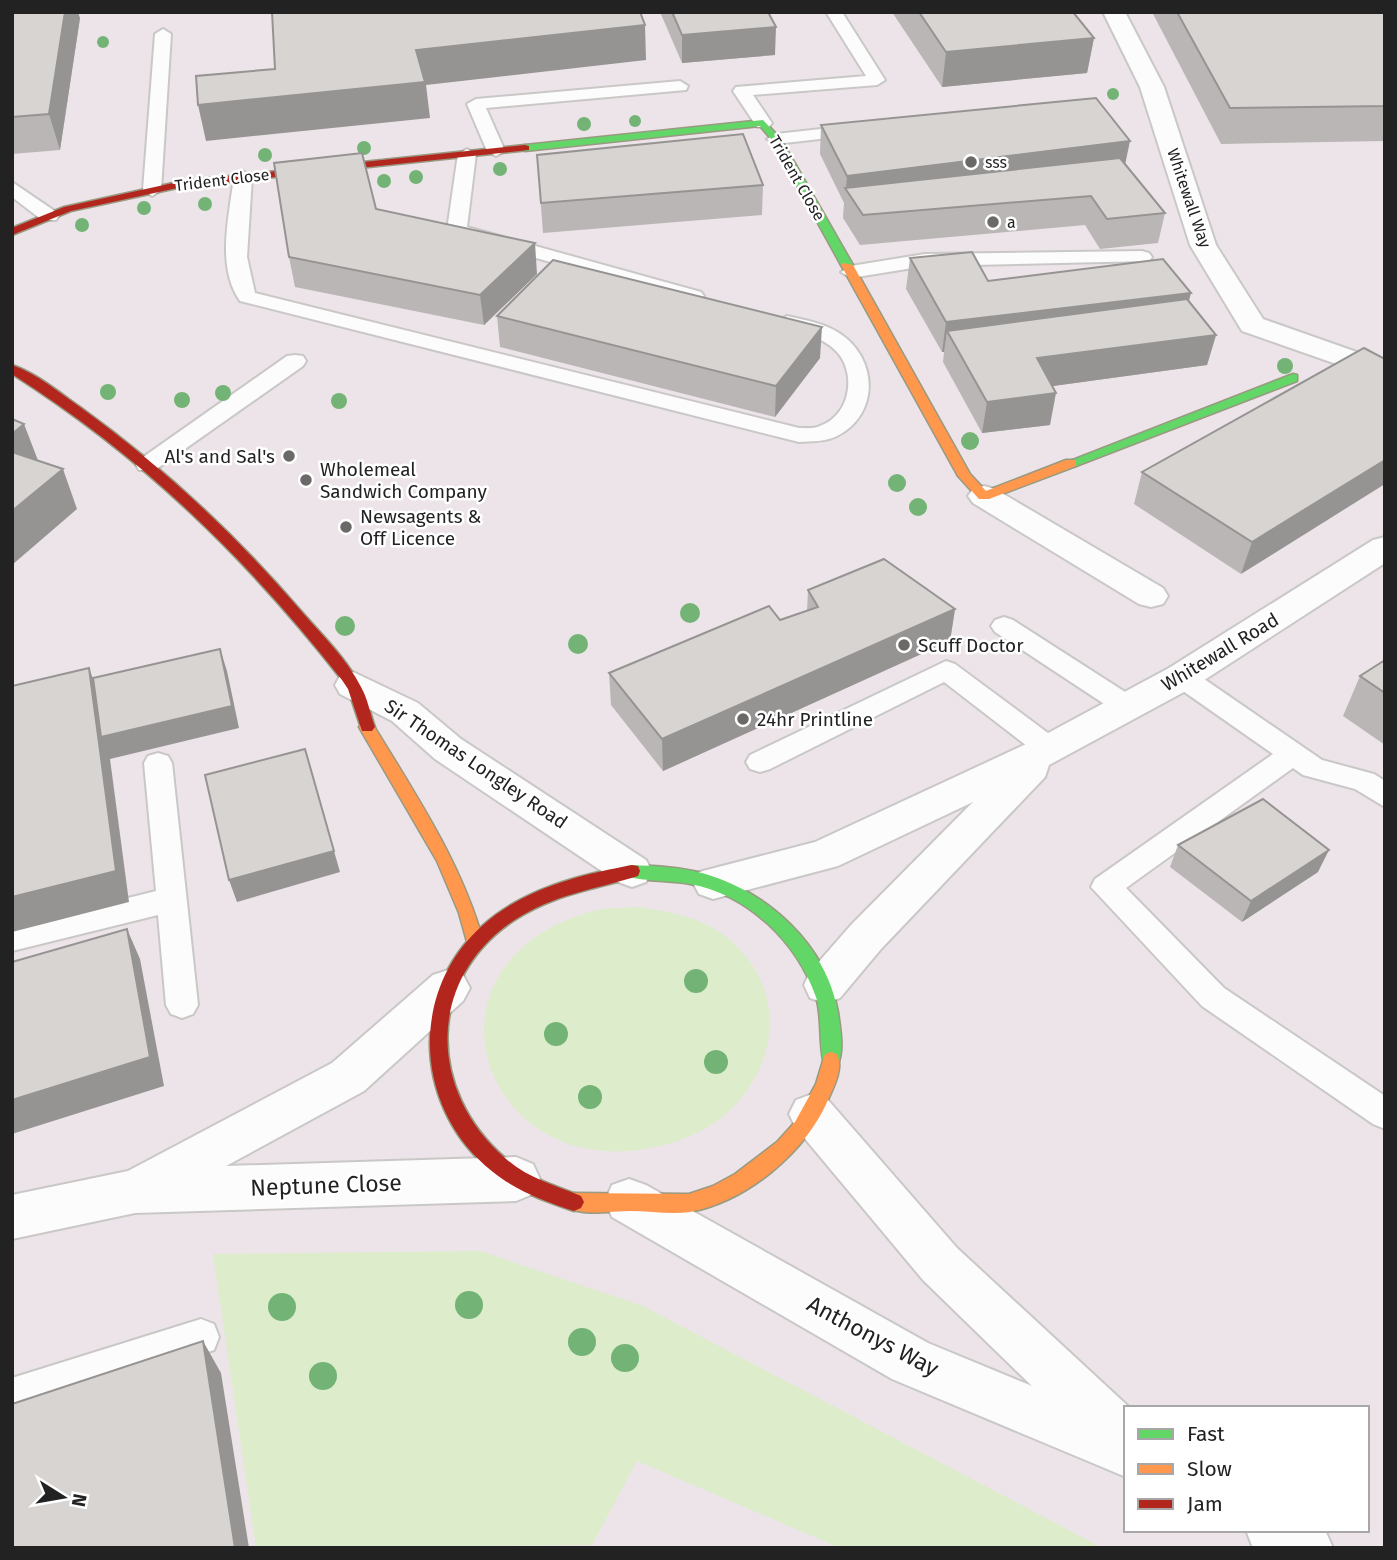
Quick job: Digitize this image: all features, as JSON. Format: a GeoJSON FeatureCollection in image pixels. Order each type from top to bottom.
{"type":"FeatureCollection","features":[{"type":"Feature","properties":{"kind":"street","name":"Whitewall Way"},"geometry":{"type":"LineString","coordinates":[[1114,12],[1152,87],[1203,245],[1251,325],[1385,373]]}},
{"type":"Feature","properties":{"kind":"street","name":"Trident Close"},"geometry":{"type":"LineString","coordinates":[[12,232],[92,202],[152,190],[243,177],[764,123],[776,139],[965,476],[984,496]]}},
{"type":"Feature","properties":{"kind":"street","name":"Sir Thomas Longley Road"},"geometry":{"type":"LineString","coordinates":[[12,369],[67,403],[147,465],[222,533],[283,599],[353,685],[370,735],[414,804],[456,879],[475,944]]}},
{"type":"Feature","properties":{"kind":"street"},"geometry":{"type":"LineString","coordinates":[[984,496],[1293,378]]}},
{"type":"Feature","properties":{"kind":"street"},"geometry":{"type":"LineString","coordinates":[[984,496],[1151,596]]}},
{"type":"Feature","properties":{"kind":"street","name":"Whitewall Road"},"geometry":{"type":"LineString","coordinates":[[713,883],[824,855],[1050,748],[1182,677],[1385,548]]}},
{"type":"Feature","properties":{"kind":"street","name":"Sir Thomas Longley Road"},"geometry":{"type":"LineString","coordinates":[[353,685],[405,712],[447,749],[632,871]]}},
{"type":"Feature","properties":{"kind":"street","name":"Whitewall Road"},"geometry":{"type":"LineString","coordinates":[[825,985],[922,877],[1050,748]]}},
{"type":"Feature","properties":{"kind":"street"},"geometry":{"type":"LineString","coordinates":[[632,871],[678,874],[713,883],[760,906],[799,941],[825,985],[834,1027],[830,1071],[812,1114],[780,1153],[736,1184],[685,1204],[569,1202],[516,1179],[471,1140],[443,1091],[437,1039],[448,988],[475,944],[522,904],[579,880],[632,871]]}},
{"type":"Feature","properties":{"kind":"street","name":"Neptune Close"},"geometry":{"type":"LineString","coordinates":[[135,1191],[348,1077],[448,988]]}},
{"type":"Feature","properties":{"kind":"street"},"geometry":{"type":"LineString","coordinates":[[812,1114],[940,1264],[1124,1438]]}},
{"type":"Feature","properties":{"kind":"street","name":"Neptune Close"},"geometry":{"type":"LineString","coordinates":[[12,1217],[135,1191],[516,1179]]}},
{"type":"Feature","properties":{"kind":"street","name":"Anthonys Way"},"geometry":{"type":"LineString","coordinates":[[629,1201],[909,1361],[1124,1450]]}},
{"type":"Feature","properties":{"kind":"street"},"geometry":{"type":"LineString","coordinates":[[1277,1532],[1305,1548]]}},
{"type":"Feature","properties":{"kind":"lane"},"geometry":{"type":"LineString","coordinates":[[764,123],[743,91],[877,80],[834,12]]}},
{"type":"Feature","properties":{"kind":"lane"},"geometry":{"type":"LineString","coordinates":[[152,190],[163,34]]}},
{"type":"Feature","properties":{"kind":"lane"},"geometry":{"type":"LineString","coordinates":[[496,151],[476,104],[680,86]]}},
{"type":"Feature","properties":{"kind":"lane"},"geometry":{"type":"LineString","coordinates":[[776,139],[873,128]]}},
{"type":"Feature","properties":{"kind":"lane"},"geometry":{"type":"LineString","coordinates":[[467,154],[457,230],[710,301]]}},
{"type":"Feature","properties":{"kind":"lane"},"geometry":{"type":"LineString","coordinates":[[243,177],[238,228],[239,287],[247,297],[799,435],[827,432],[848,415],[859,397],[862,376],[851,356],[834,339],[763,316]]}},
{"type":"Feature","properties":{"kind":"lane"},"geometry":{"type":"LineString","coordinates":[[12,188],[49,216]]}},
{"type":"Feature","properties":{"kind":"lane"},"geometry":{"type":"LineString","coordinates":[[851,272],[925,260],[1142,257]]}},
{"type":"Feature","properties":{"kind":"lane"},"geometry":{"type":"LineString","coordinates":[[147,465],[295,361]]}},
{"type":"Feature","properties":{"kind":"lane"},"geometry":{"type":"LineString","coordinates":[[1004,626],[1127,706]]}},
{"type":"Feature","properties":{"kind":"lane"},"geometry":{"type":"LineString","coordinates":[[760,762],[946,670],[1050,748]]}},
{"type":"Feature","properties":{"kind":"lane"},"geometry":{"type":"LineString","coordinates":[[1182,677],[1313,768],[1364,780],[1385,796]]}},
{"type":"Feature","properties":{"kind":"lane"},"geometry":{"type":"LineString","coordinates":[[1293,754],[1107,887],[1213,997],[1385,1114]]}},
{"type":"Feature","properties":{"kind":"lane"},"geometry":{"type":"LineString","coordinates":[[158,763],[182,1005]]}},
{"type":"Feature","properties":{"kind":"lane"},"geometry":{"type":"LineString","coordinates":[[12,939],[173,899]]}},
{"type":"Feature","properties":{"kind":"lane"},"geometry":{"type":"LineString","coordinates":[[12,1398],[201,1337]]}},
{"type":"Feature","properties":{"kind":"shaded area"},"geometry":{"type":"Polygon","coordinates":[[[12,12],[1385,12],[1385,1548],[12,1548],[12,12]]]}},
{"type":"Feature","properties":{"kind":"green space"},"geometry":{"type":"Polygon","coordinates":[[[640,907],[684,916],[706,924],[725,936],[744,954],[757,973],[766,995],[770,1017],[768,1039],[763,1062],[752,1083],[737,1103],[710,1126],[689,1137],[655,1147],[595,1150],[546,1134],[510,1103],[489,1063],[485,1019],[499,975],[535,938],[593,911],[640,907]]]}},
{"type":"Feature","properties":{"kind":"green space"},"geometry":{"type":"Polygon","coordinates":[[[480,1251],[643,1306],[1103,1548],[840,1548],[637,1461],[592,1545],[256,1548],[213,1254],[480,1251]]]}},
{"type":"Feature","properties":{"kind":"building"},"geometry":{"type":"Polygon","coordinates":[[[12,12],[65,12],[49,114],[12,117],[12,12]]]}},
{"type":"Feature","properties":{"kind":"building"},"geometry":{"type":"Polygon","coordinates":[[[272,12],[640,12],[645,25],[416,50],[425,82],[198,105],[196,76],[275,69],[272,12]]]}},
{"type":"Feature","properties":{"kind":"building"},"geometry":{"type":"Polygon","coordinates":[[[672,12],[768,12],[776,27],[682,35],[672,12]]]}},
{"type":"Feature","properties":{"kind":"building"},"geometry":{"type":"Polygon","coordinates":[[[919,12],[1073,12],[1094,38],[946,52],[919,12]]]}},
{"type":"Feature","properties":{"kind":"building"},"geometry":{"type":"Polygon","coordinates":[[[1177,12],[1385,12],[1385,106],[1230,108],[1177,12]]]}},
{"type":"Feature","properties":{"kind":"building"},"geometry":{"type":"Polygon","coordinates":[[[1096,98],[1130,141],[847,176],[821,125],[1096,98]]]}},
{"type":"Feature","properties":{"kind":"building"},"geometry":{"type":"Polygon","coordinates":[[[743,134],[763,185],[541,203],[537,155],[743,134]]]}},
{"type":"Feature","properties":{"kind":"building"},"geometry":{"type":"Polygon","coordinates":[[[362,153],[376,209],[535,243],[480,295],[289,257],[274,163],[362,153]]]}},
{"type":"Feature","properties":{"kind":"building"},"geometry":{"type":"Polygon","coordinates":[[[1120,158],[1165,213],[1107,219],[1091,196],[863,215],[845,188],[1120,158]]]}},
{"type":"Feature","properties":{"kind":"building"},"geometry":{"type":"Polygon","coordinates":[[[972,252],[988,281],[1163,259],[1191,293],[946,322],[910,258],[972,252]]]}},
{"type":"Feature","properties":{"kind":"building"},"geometry":{"type":"Polygon","coordinates":[[[553,260],[822,327],[776,386],[497,316],[553,260]]]}},
{"type":"Feature","properties":{"kind":"building"},"geometry":{"type":"Polygon","coordinates":[[[1187,299],[1216,335],[1037,358],[1056,393],[987,402],[947,331],[1187,299]]]}},
{"type":"Feature","properties":{"kind":"building"},"geometry":{"type":"Polygon","coordinates":[[[1364,348],[1385,359],[1385,460],[1252,542],[1142,472],[1364,348]]]}},
{"type":"Feature","properties":{"kind":"building"},"geometry":{"type":"Polygon","coordinates":[[[12,419],[24,424],[12,434],[12,419]]]}},
{"type":"Feature","properties":{"kind":"building"},"geometry":{"type":"Polygon","coordinates":[[[12,452],[63,469],[12,511],[12,452]]]}},
{"type":"Feature","properties":{"kind":"building"},"geometry":{"type":"Polygon","coordinates":[[[884,559],[955,609],[662,739],[609,673],[769,606],[780,620],[818,607],[808,590],[884,559]]]}},
{"type":"Feature","properties":{"kind":"building"},"geometry":{"type":"Polygon","coordinates":[[[220,649],[232,706],[101,737],[93,678],[220,649]]]}},
{"type":"Feature","properties":{"kind":"building"},"geometry":{"type":"Polygon","coordinates":[[[1385,660],[1385,693],[1360,676],[1385,660]]]}},
{"type":"Feature","properties":{"kind":"building"},"geometry":{"type":"Polygon","coordinates":[[[89,668],[116,871],[12,897],[12,686],[89,668]]]}},
{"type":"Feature","properties":{"kind":"building"},"geometry":{"type":"Polygon","coordinates":[[[305,749],[334,851],[229,880],[205,775],[305,749]]]}},
{"type":"Feature","properties":{"kind":"building"},"geometry":{"type":"Polygon","coordinates":[[[1263,799],[1329,850],[1251,901],[1178,845],[1263,799]]]}},
{"type":"Feature","properties":{"kind":"building"},"geometry":{"type":"Polygon","coordinates":[[[127,929],[150,1057],[12,1100],[12,962],[127,929]]]}},
{"type":"Feature","properties":{"kind":"building"},"geometry":{"type":"Polygon","coordinates":[[[203,1341],[235,1548],[12,1548],[12,1404],[203,1341]]]}},
{"type":"Feature","properties":{"kind":"traffic: fast"},"geometry":{"type":"LineString","coordinates":[[525,148],[763,123],[776,139],[847,265]]}},
{"type":"Feature","properties":{"kind":"traffic: fast"},"geometry":{"type":"LineString","coordinates":[[1071,463],[1293,378]]}},
{"type":"Feature","properties":{"kind":"traffic: fast"},"geometry":{"type":"LineString","coordinates":[[632,871],[662,873],[712,883],[739,895],[785,929],[803,951],[817,975],[827,1002],[832,1030],[831,1060]]}},
{"type":"Feature","properties":{"kind":"traffic: slow"},"geometry":{"type":"LineString","coordinates":[[847,265],[965,476],[984,496],[1071,463]]}},
{"type":"Feature","properties":{"kind":"traffic: slow"},"geometry":{"type":"LineString","coordinates":[[367,727],[445,860],[467,913],[475,944]]}},
{"type":"Feature","properties":{"kind":"traffic: slow"},"geometry":{"type":"LineString","coordinates":[[574,1202],[689,1203],[742,1181],[764,1166],[801,1128],[816,1107],[826,1084],[831,1060]]}},
{"type":"Feature","properties":{"kind":"traffic: jam"},"geometry":{"type":"LineString","coordinates":[[12,232],[68,209],[182,184],[525,148]]}},
{"type":"Feature","properties":{"kind":"traffic: jam"},"geometry":{"type":"LineString","coordinates":[[12,369],[107,432],[194,506],[235,546],[274,588],[347,676],[355,689],[367,727]]}},
{"type":"Feature","properties":{"kind":"traffic: jam"},"geometry":{"type":"LineString","coordinates":[[574,1202],[534,1188],[499,1165],[471,1136],[450,1101],[439,1063],[438,1024],[448,984],[472,947],[488,931],[525,905],[566,887],[632,871]]}},
{"type":"Feature","properties":{"kind":"place","name":"sss"},"geometry":{"type":"Point","coordinates":[971,162]}},
{"type":"Feature","properties":{"kind":"place","name":"a"},"geometry":{"type":"Point","coordinates":[993,222]}},
{"type":"Feature","properties":{"kind":"place","name":"Al's and Sal's"},"geometry":{"type":"Point","coordinates":[289,456]}},
{"type":"Feature","properties":{"kind":"place","name":"Wholemeal Sandwich Company"},"geometry":{"type":"Point","coordinates":[306,480]}},
{"type":"Feature","properties":{"kind":"place","name":"Newsagents & Off Licence"},"geometry":{"type":"Point","coordinates":[346,527]}},
{"type":"Feature","properties":{"kind":"place","name":"Scuff Doctor"},"geometry":{"type":"Point","coordinates":[904,645]}},
{"type":"Feature","properties":{"kind":"place","name":"24hr Printline"},"geometry":{"type":"Point","coordinates":[743,719]}}]}
